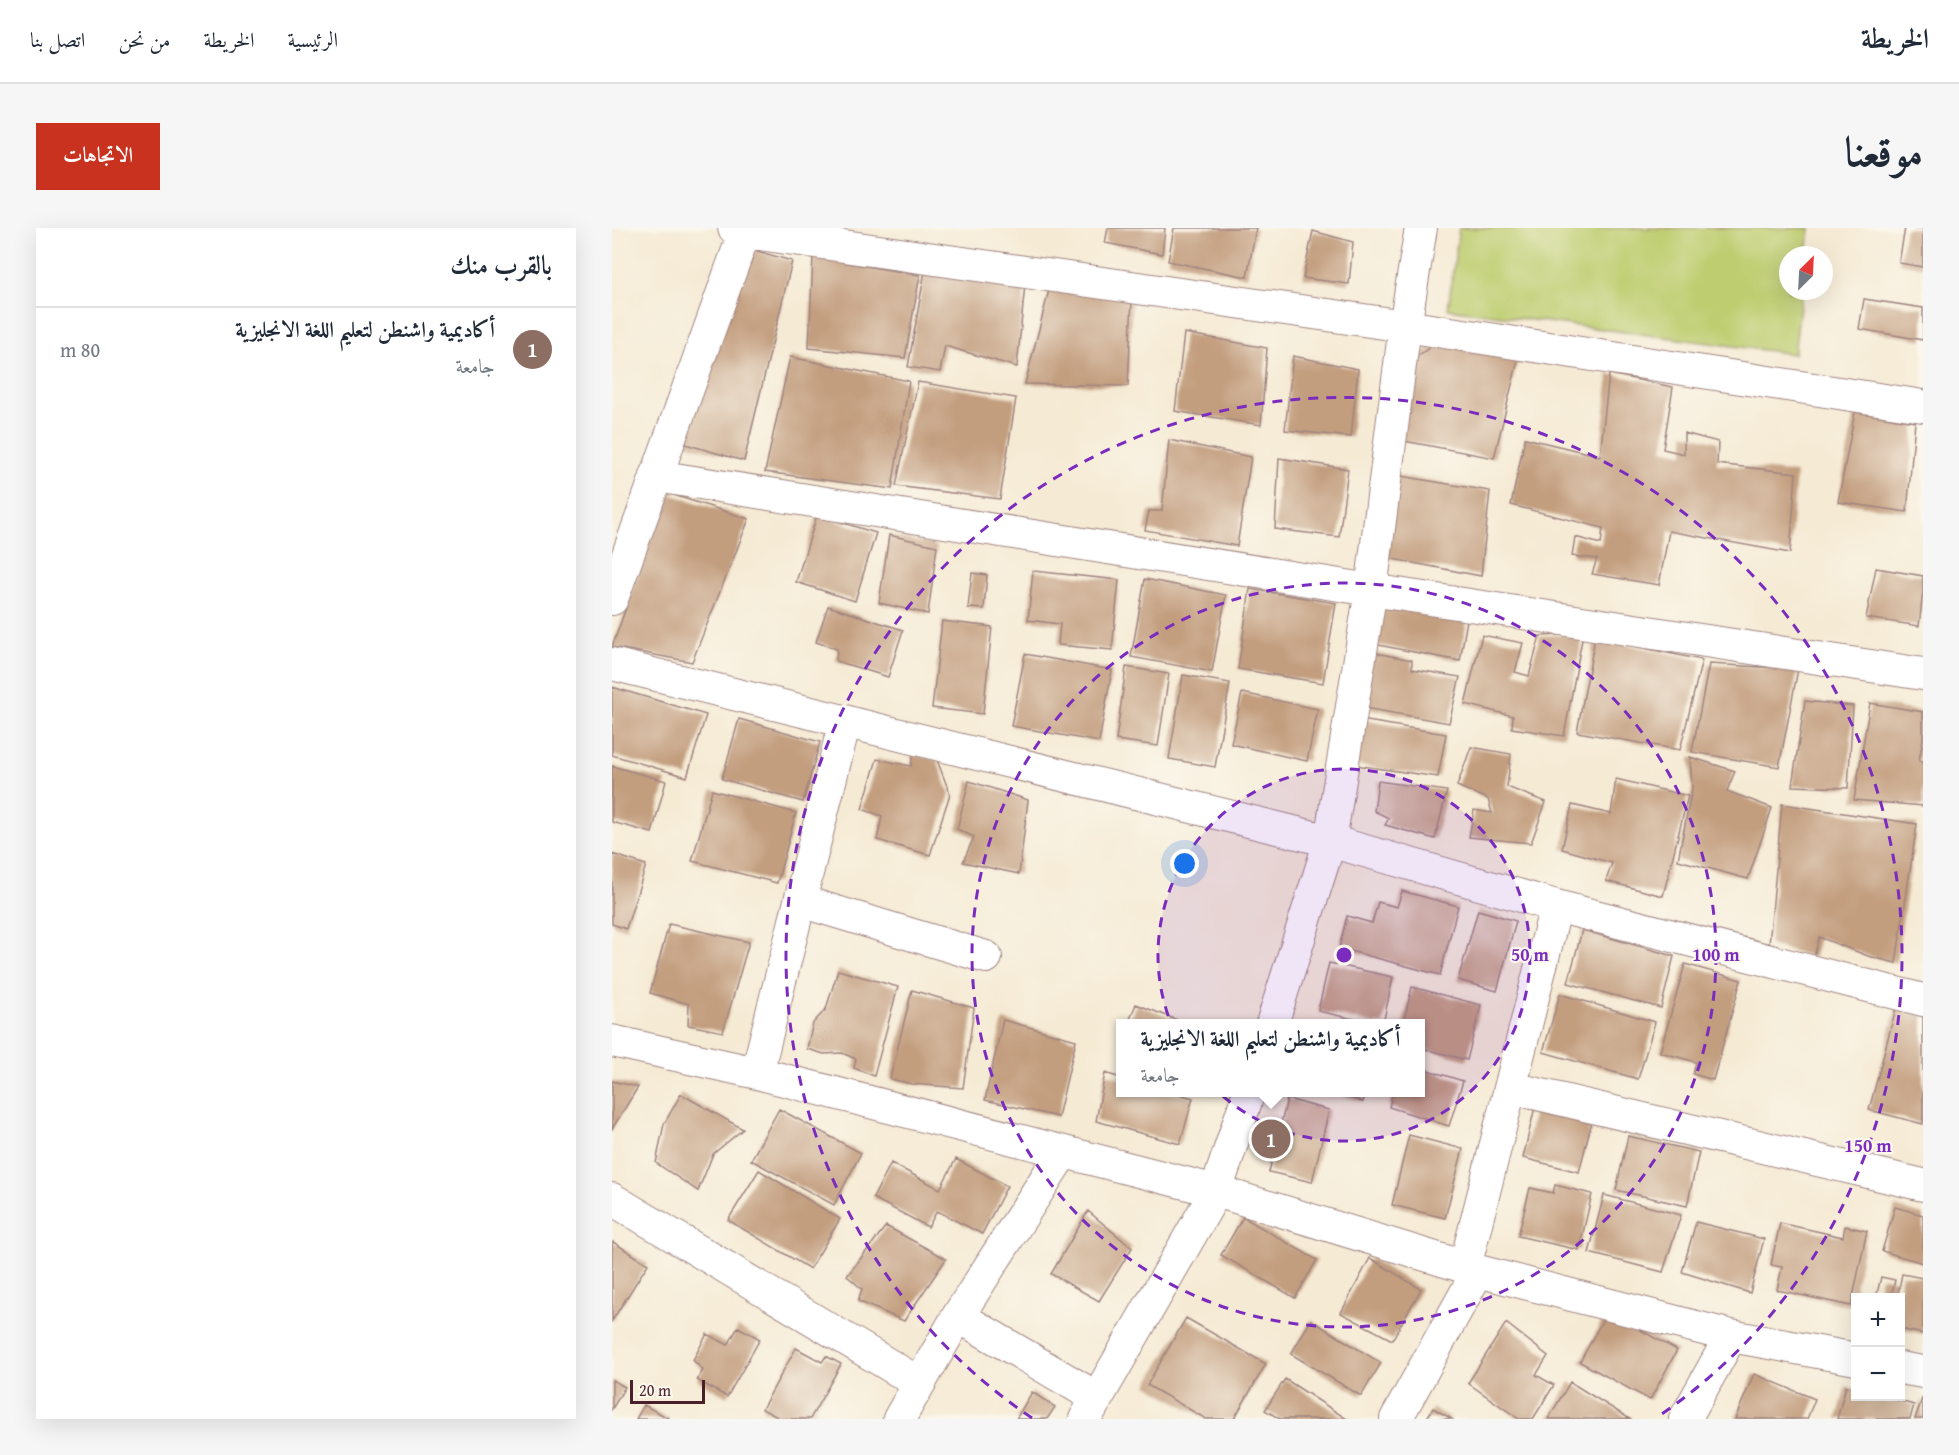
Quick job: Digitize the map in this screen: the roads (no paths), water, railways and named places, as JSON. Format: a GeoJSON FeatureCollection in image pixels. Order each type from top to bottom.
{"type":"FeatureCollection","features":[{"type":"Feature","properties":{"kind":"street"},"geometry":{"type":"LineString","coordinates":[[1273,1019],[1330,841],[1371,590],[1405,326],[1421,228]]}},
{"type":"Feature","properties":{"kind":"street"},"geometry":{"type":"LineString","coordinates":[[612,598],[657,476],[742,229],[1923,405]]}},
{"type":"Feature","properties":{"kind":"street"},"geometry":{"type":"LineString","coordinates":[[657,476],[1371,590],[1923,674]]}},
{"type":"Feature","properties":{"kind":"street"},"geometry":{"type":"LineString","coordinates":[[612,664],[1330,841],[1556,906],[1923,1000]]}},
{"type":"Feature","properties":{"kind":"street"},"geometry":{"type":"LineString","coordinates":[[756,1073],[845,721]]}},
{"type":"Feature","properties":{"kind":"street"},"geometry":{"type":"LineString","coordinates":[[800,901],[986,957]]}},
{"type":"Feature","properties":{"kind":"street"},"geometry":{"type":"LineString","coordinates":[[1396,1419],[1472,1269],[1512,1088],[1556,906]]}},
{"type":"Feature","properties":{"kind":"street"},"geometry":{"type":"LineString","coordinates":[[612,1041],[756,1073],[1216,1191],[1472,1269],[1731,1336],[1851,1358]]}},
{"type":"Feature","properties":{"kind":"street"},"geometry":{"type":"LineString","coordinates":[[1512,1088],[1923,1185]]}},
{"type":"Feature","properties":{"kind":"street"},"geometry":{"type":"LineString","coordinates":[[958,1316],[1091,1408],[1216,1191],[1247,1097]]}},
{"type":"Feature","properties":{"kind":"street"},"geometry":{"type":"LineString","coordinates":[[899,1419],[958,1316],[1063,1152]]}},
{"type":"Feature","properties":{"kind":"street"},"geometry":{"type":"LineString","coordinates":[[612,1199],[919,1383]]}},
{"type":"Feature","properties":{"kind":"street"},"geometry":{"type":"LineString","coordinates":[[1685,1419],[1731,1336]]}},
{"type":"Feature","properties":{"kind":"street"},"geometry":{"type":"LineString","coordinates":[[1905,1369],[1923,1372]]}},
{"type":"Feature","properties":{"kind":"place","name":"أكاديمية واشنطن لتعليم اللغة الانجليزية"},"geometry":{"type":"Point","coordinates":[1271,1139]}}]}
